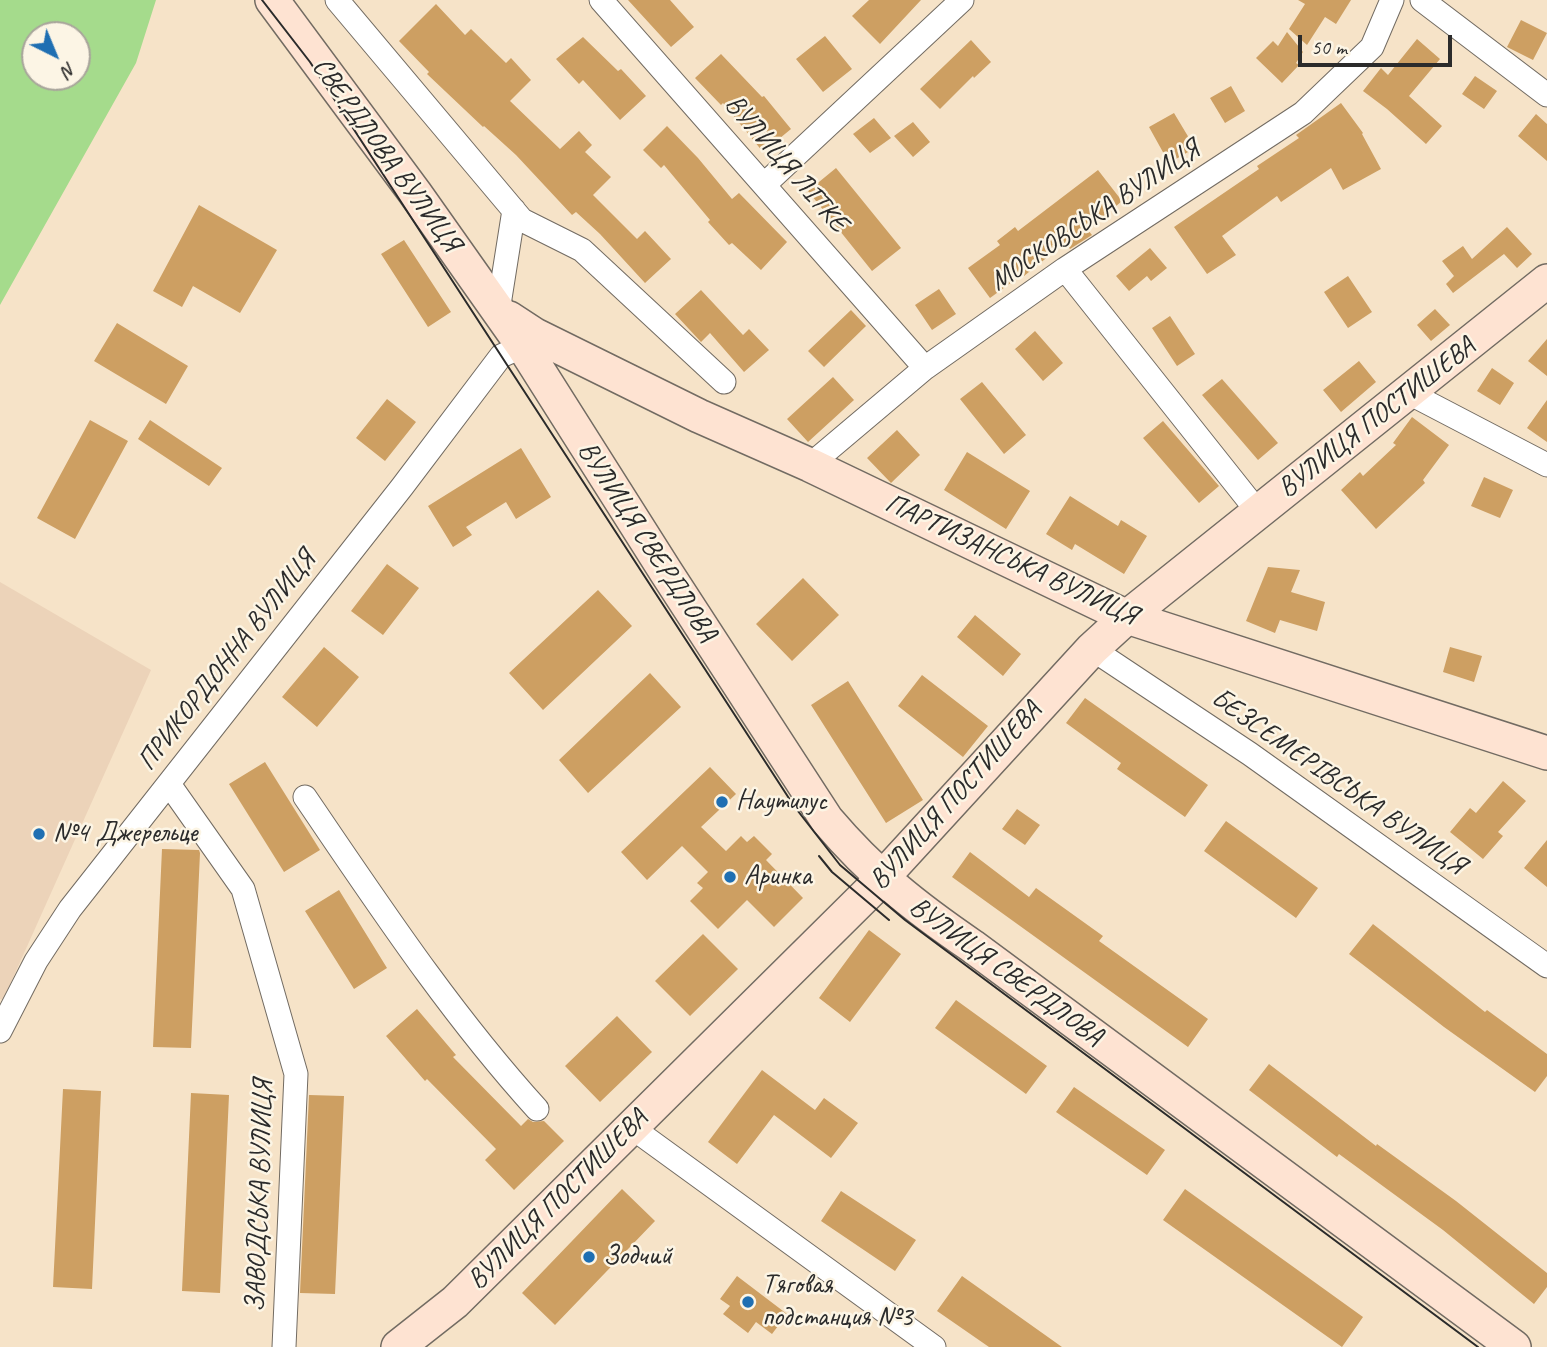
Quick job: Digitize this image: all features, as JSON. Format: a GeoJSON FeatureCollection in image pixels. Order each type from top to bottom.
{"type":"FeatureCollection","features":[{"type":"Feature","properties":{"kind":"street","name":"СВЕРДЛОВА ВУЛИЦЯ"},"geometry":{"type":"LineString","coordinates":[[272,0],[415,193],[498,311]]}},
{"type":"Feature","properties":{"kind":"street"},"geometry":{"type":"LineString","coordinates":[[337,0],[522,220],[582,250],[724,382]]}},
{"type":"Feature","properties":{"kind":"street","name":"ВУЛИЦЯ ЛІТКЕ"},"geometry":{"type":"LineString","coordinates":[[601,0],[925,368]]}},
{"type":"Feature","properties":{"kind":"street"},"geometry":{"type":"LineString","coordinates":[[765,184],[962,0]]}},
{"type":"Feature","properties":{"kind":"street","name":"МОСКОВСЬКА ВУЛИЦЯ"},"geometry":{"type":"LineString","coordinates":[[810,466],[925,368],[1065,269],[1303,113],[1372,47],[1392,0]]}},
{"type":"Feature","properties":{"kind":"street"},"geometry":{"type":"LineString","coordinates":[[1422,0],[1547,94]]}},
{"type":"Feature","properties":{"kind":"street"},"geometry":{"type":"LineString","coordinates":[[498,311],[514,210]]}},
{"type":"Feature","properties":{"kind":"street"},"geometry":{"type":"LineString","coordinates":[[1065,269],[1258,512]]}},
{"type":"Feature","properties":{"kind":"street","name":"ВУЛИЦЯ ПОСТИШЕВА"},"geometry":{"type":"LineString","coordinates":[[398,1347],[455,1302],[882,879],[1092,649],[1126,617],[1547,281]]}},
{"type":"Feature","properties":{"kind":"street","name":"ВУЛИЦЯ СВЕРДЛОВА"},"geometry":{"type":"LineString","coordinates":[[498,311],[827,820],[853,851],[918,909],[972,946],[1514,1347]]}},
{"type":"Feature","properties":{"kind":"street","name":"ПАРТИЗАНСЬКА ВУЛИЦЯ"},"geometry":{"type":"LineString","coordinates":[[498,311],[535,335],[699,416],[1126,617],[1547,753]]}},
{"type":"Feature","properties":{"kind":"street","name":"ПРИКОРДОННА ВУЛИЦЯ"},"geometry":{"type":"LineString","coordinates":[[0,1031],[36,961],[70,909],[402,487],[501,356],[523,346]]}},
{"type":"Feature","properties":{"kind":"street"},"geometry":{"type":"LineString","coordinates":[[1409,393],[1547,465]]}},
{"type":"Feature","properties":{"kind":"street","name":"БЕЗСЕМЕРІВСЬКА ВУЛИЦЯ"},"geometry":{"type":"LineString","coordinates":[[1092,649],[1250,754],[1547,966]]}},
{"type":"Feature","properties":{"kind":"street","name":"ЗАВОДСЬКА ВУЛИЦЯ"},"geometry":{"type":"LineString","coordinates":[[169,783],[243,889],[296,1074],[284,1347]]}},
{"type":"Feature","properties":{"kind":"street"},"geometry":{"type":"LineString","coordinates":[[305,797],[453,1010],[537,1108]]}},
{"type":"Feature","properties":{"kind":"street"},"geometry":{"type":"LineString","coordinates":[[631,1127],[934,1347]]}},
{"type":"Feature","properties":{"kind":"shaded area","name":"№4 Джерельце"},"geometry":{"type":"Polygon","coordinates":[[[0,582],[151,670],[3,1000],[0,999],[0,582]]]}},
{"type":"Feature","properties":{"kind":"green space"},"geometry":{"type":"Polygon","coordinates":[[[0,0],[156,0],[136,63],[0,305],[0,0]]]}},
{"type":"Feature","properties":{"kind":"building"},"geometry":{"type":"Polygon","coordinates":[[[628,0],[670,0],[694,27],[671,47],[628,0]]]}},
{"type":"Feature","properties":{"kind":"building"},"geometry":{"type":"Polygon","coordinates":[[[869,0],[921,0],[880,44],[852,16],[869,0]]]}},
{"type":"Feature","properties":{"kind":"building"},"geometry":{"type":"Polygon","coordinates":[[[1298,0],[1351,0],[1336,24],[1325,17],[1307,45],[1289,29],[1305,4],[1298,0]]]}},
{"type":"Feature","properties":{"kind":"building"},"geometry":{"type":"Polygon","coordinates":[[[436,4],[465,35],[471,29],[506,63],[511,58],[531,80],[510,101],[560,149],[579,131],[592,145],[585,152],[611,177],[593,195],[637,239],[645,231],[671,259],[645,283],[600,234],[576,212],[572,215],[516,155],[427,74],[429,72],[399,41],[436,4]]]}},
{"type":"Feature","properties":{"kind":"building"},"geometry":{"type":"Polygon","coordinates":[[[1521,20],[1547,33],[1533,60],[1507,47],[1521,20]]]}},
{"type":"Feature","properties":{"kind":"building"},"geometry":{"type":"Polygon","coordinates":[[[1287,32],[1303,52],[1296,63],[1299,65],[1282,83],[1256,58],[1273,41],[1278,46],[1287,32]]]}},
{"type":"Feature","properties":{"kind":"building"},"geometry":{"type":"Polygon","coordinates":[[[825,36],[852,69],[823,92],[796,59],[825,36]]]}},
{"type":"Feature","properties":{"kind":"building"},"geometry":{"type":"Polygon","coordinates":[[[583,37],[618,71],[621,69],[646,96],[620,120],[583,80],[579,84],[556,59],[583,37]]]}},
{"type":"Feature","properties":{"kind":"building"},"geometry":{"type":"Polygon","coordinates":[[[1417,39],[1440,59],[1409,96],[1442,126],[1426,144],[1363,91],[1381,68],[1388,75],[1417,39]]]}},
{"type":"Feature","properties":{"kind":"building"},"geometry":{"type":"Polygon","coordinates":[[[971,40],[991,62],[940,109],[920,89],[971,40]]]}},
{"type":"Feature","properties":{"kind":"building"},"geometry":{"type":"Polygon","coordinates":[[[721,54],[762,97],[764,96],[791,129],[763,152],[723,103],[721,105],[695,78],[721,54]]]}},
{"type":"Feature","properties":{"kind":"building"},"geometry":{"type":"Polygon","coordinates":[[[1475,76],[1497,91],[1484,109],[1462,94],[1475,76]]]}},
{"type":"Feature","properties":{"kind":"building"},"geometry":{"type":"Polygon","coordinates":[[[1231,86],[1245,111],[1225,123],[1210,98],[1231,86]]]}},
{"type":"Feature","properties":{"kind":"building"},"geometry":{"type":"Polygon","coordinates":[[[1341,103],[1363,133],[1381,169],[1343,190],[1331,168],[1281,202],[1277,196],[1222,236],[1236,255],[1207,274],[1174,227],[1259,169],[1257,166],[1299,138],[1296,135],[1341,103]]]}},
{"type":"Feature","properties":{"kind":"building"},"geometry":{"type":"Polygon","coordinates":[[[1174,113],[1195,148],[1169,163],[1149,127],[1174,113]]]}},
{"type":"Feature","properties":{"kind":"building"},"geometry":{"type":"Polygon","coordinates":[[[1536,114],[1547,124],[1547,161],[1518,136],[1536,114]]]}},
{"type":"Feature","properties":{"kind":"building"},"geometry":{"type":"Polygon","coordinates":[[[874,118],[891,138],[870,153],[853,134],[874,118]]]}},
{"type":"Feature","properties":{"kind":"building"},"geometry":{"type":"Polygon","coordinates":[[[913,122],[930,142],[913,157],[894,136],[913,122]]]}},
{"type":"Feature","properties":{"kind":"building"},"geometry":{"type":"Polygon","coordinates":[[[667,126],[732,199],[739,193],[787,242],[761,270],[732,243],[729,245],[664,165],[661,168],[643,150],[667,126]]]}},
{"type":"Feature","properties":{"kind":"building"},"geometry":{"type":"Polygon","coordinates":[[[836,168],[901,248],[872,271],[808,191],[836,168]]]}},
{"type":"Feature","properties":{"kind":"building"},"geometry":{"type":"Polygon","coordinates":[[[1098,170],[1122,201],[1088,230],[1092,235],[1070,249],[1065,243],[1024,276],[1023,274],[990,298],[968,268],[1000,245],[997,241],[1015,227],[1018,231],[1098,170]]]}},
{"type":"Feature","properties":{"kind":"building"},"geometry":{"type":"Polygon","coordinates":[[[199,205],[277,250],[240,313],[193,286],[182,307],[153,291],[199,205]]]}},
{"type":"Feature","properties":{"kind":"building"},"geometry":{"type":"Polygon","coordinates":[[[1507,227],[1532,254],[1517,268],[1504,254],[1453,293],[1446,284],[1454,276],[1442,261],[1463,246],[1472,259],[1507,227]]]}},
{"type":"Feature","properties":{"kind":"building"},"geometry":{"type":"Polygon","coordinates":[[[404,240],[451,312],[428,327],[381,254],[404,240]]]}},
{"type":"Feature","properties":{"kind":"building"},"geometry":{"type":"Polygon","coordinates":[[[1150,248],[1167,268],[1151,281],[1147,276],[1129,291],[1116,276],[1150,248]]]}},
{"type":"Feature","properties":{"kind":"building"},"geometry":{"type":"Polygon","coordinates":[[[1348,276],[1372,312],[1348,328],[1324,292],[1348,276]]]}},
{"type":"Feature","properties":{"kind":"building"},"geometry":{"type":"Polygon","coordinates":[[[939,289],[956,314],[932,330],[915,305],[939,289]]]}},
{"type":"Feature","properties":{"kind":"building"},"geometry":{"type":"Polygon","coordinates":[[[701,290],[743,335],[749,329],[769,350],[744,372],[710,333],[701,342],[675,314],[701,290]]]}},
{"type":"Feature","properties":{"kind":"building"},"geometry":{"type":"Polygon","coordinates":[[[1435,309],[1450,325],[1431,341],[1417,325],[1435,309]]]}},
{"type":"Feature","properties":{"kind":"building"},"geometry":{"type":"Polygon","coordinates":[[[851,310],[866,326],[824,367],[808,351],[851,310]]]}},
{"type":"Feature","properties":{"kind":"building"},"geometry":{"type":"Polygon","coordinates":[[[1170,316],[1195,354],[1177,366],[1152,328],[1170,316]]]}},
{"type":"Feature","properties":{"kind":"building"},"geometry":{"type":"Polygon","coordinates":[[[117,323],[188,366],[166,404],[94,361],[117,323]]]}},
{"type":"Feature","properties":{"kind":"building"},"geometry":{"type":"Polygon","coordinates":[[[1035,331],[1063,363],[1043,381],[1015,349],[1035,331]]]}},
{"type":"Feature","properties":{"kind":"building"},"geometry":{"type":"Polygon","coordinates":[[[1547,339],[1547,376],[1528,361],[1547,339]]]}},
{"type":"Feature","properties":{"kind":"building"},"geometry":{"type":"Polygon","coordinates":[[[1359,361],[1376,382],[1341,412],[1323,390],[1359,361]]]}},
{"type":"Feature","properties":{"kind":"building"},"geometry":{"type":"Polygon","coordinates":[[[1492,368],[1514,383],[1500,405],[1477,391],[1492,368]]]}},
{"type":"Feature","properties":{"kind":"building"},"geometry":{"type":"Polygon","coordinates":[[[833,377],[854,400],[808,442],[787,419],[833,377]]]}},
{"type":"Feature","properties":{"kind":"building"},"geometry":{"type":"Polygon","coordinates":[[[1222,379],[1278,443],[1258,460],[1202,395],[1222,379]]]}},
{"type":"Feature","properties":{"kind":"building"},"geometry":{"type":"Polygon","coordinates":[[[982,382],[1026,435],[1004,454],[960,399],[982,382]]]}},
{"type":"Feature","properties":{"kind":"building"},"geometry":{"type":"Polygon","coordinates":[[[387,399],[416,422],[385,461],[356,438],[387,399]]]}},
{"type":"Feature","properties":{"kind":"building"},"geometry":{"type":"Polygon","coordinates":[[[1547,400],[1547,442],[1527,428],[1547,400]]]}},
{"type":"Feature","properties":{"kind":"building"},"geometry":{"type":"Polygon","coordinates":[[[1412,417],[1449,445],[1423,480],[1425,483],[1376,529],[1341,490],[1360,472],[1363,476],[1396,445],[1393,443],[1412,417]]]}},
{"type":"Feature","properties":{"kind":"building"},"geometry":{"type":"Polygon","coordinates":[[[90,420],[128,441],[75,539],[37,518],[90,420]]]}},
{"type":"Feature","properties":{"kind":"building"},"geometry":{"type":"Polygon","coordinates":[[[150,420],[222,468],[209,486],[138,439],[150,420]]]}},
{"type":"Feature","properties":{"kind":"building"},"geometry":{"type":"Polygon","coordinates":[[[1163,421],[1219,486],[1199,503],[1143,438],[1163,421]]]}},
{"type":"Feature","properties":{"kind":"building"},"geometry":{"type":"Polygon","coordinates":[[[897,430],[920,455],[891,483],[867,458],[897,430]]]}},
{"type":"Feature","properties":{"kind":"building"},"geometry":{"type":"Polygon","coordinates":[[[521,448],[551,497],[516,519],[506,502],[466,527],[472,535],[453,547],[428,506],[521,448]]]}},
{"type":"Feature","properties":{"kind":"building"},"geometry":{"type":"Polygon","coordinates":[[[967,452],[1030,491],[1006,529],[944,490],[967,452]]]}},
{"type":"Feature","properties":{"kind":"building"},"geometry":{"type":"Polygon","coordinates":[[[1484,477],[1513,490],[1500,518],[1471,506],[1484,477]]]}},
{"type":"Feature","properties":{"kind":"building"},"geometry":{"type":"Polygon","coordinates":[[[1070,496],[1118,526],[1121,520],[1147,536],[1124,574],[1075,544],[1072,550],[1046,534],[1070,496]]]}},
{"type":"Feature","properties":{"kind":"building"},"geometry":{"type":"Polygon","coordinates":[[[387,564],[419,588],[383,635],[351,611],[387,564]]]}},
{"type":"Feature","properties":{"kind":"building"},"geometry":{"type":"Polygon","coordinates":[[[1268,567],[1300,570],[1291,592],[1325,602],[1317,631],[1280,620],[1275,633],[1246,621],[1268,567]]]}},
{"type":"Feature","properties":{"kind":"building"},"geometry":{"type":"Polygon","coordinates":[[[803,578],[839,615],[792,661],[756,624],[803,578]]]}},
{"type":"Feature","properties":{"kind":"building"},"geometry":{"type":"Polygon","coordinates":[[[598,590],[632,626],[543,710],[509,673],[598,590]]]}},
{"type":"Feature","properties":{"kind":"building"},"geometry":{"type":"Polygon","coordinates":[[[975,615],[1021,654],[1003,676],[957,637],[975,615]]]}},
{"type":"Feature","properties":{"kind":"building"},"geometry":{"type":"Polygon","coordinates":[[[324,647],[359,677],[317,727],[282,697],[324,647]]]}},
{"type":"Feature","properties":{"kind":"building"},"geometry":{"type":"Polygon","coordinates":[[[1450,647],[1482,656],[1474,682],[1443,672],[1450,647]]]}},
{"type":"Feature","properties":{"kind":"building"},"geometry":{"type":"Polygon","coordinates":[[[650,673],[681,707],[588,793],[559,760],[650,673]]]}},
{"type":"Feature","properties":{"kind":"building"},"geometry":{"type":"Polygon","coordinates":[[[922,675],[988,726],[963,757],[898,706],[922,675]]]}},
{"type":"Feature","properties":{"kind":"building"},"geometry":{"type":"Polygon","coordinates":[[[848,681],[923,800],[886,823],[811,705],[848,681]]]}},
{"type":"Feature","properties":{"kind":"building"},"geometry":{"type":"Polygon","coordinates":[[[1085,698],[1208,785],[1185,817],[1117,769],[1121,763],[1066,723],[1085,698]]]}},
{"type":"Feature","properties":{"kind":"building"},"geometry":{"type":"Polygon","coordinates":[[[265,762],[320,850],[284,872],[229,784],[265,762]]]}},
{"type":"Feature","properties":{"kind":"building"},"geometry":{"type":"Polygon","coordinates":[[[710,767],[736,794],[701,827],[726,851],[741,836],[747,842],[754,836],[772,854],[766,860],[803,898],[774,927],[747,900],[718,929],[690,901],[703,888],[697,883],[708,872],[682,846],[647,880],[621,852],[710,767]]]}},
{"type":"Feature","properties":{"kind":"building"},"geometry":{"type":"Polygon","coordinates":[[[1503,781],[1526,801],[1498,832],[1503,836],[1483,859],[1450,832],[1470,808],[1476,813],[1503,781]]]}},
{"type":"Feature","properties":{"kind":"building"},"geometry":{"type":"Polygon","coordinates":[[[1017,809],[1040,825],[1025,845],[1002,829],[1017,809]]]}},
{"type":"Feature","properties":{"kind":"building"},"geometry":{"type":"Polygon","coordinates":[[[1226,821],[1318,888],[1296,918],[1204,851],[1226,821]]]}},
{"type":"Feature","properties":{"kind":"building"},"geometry":{"type":"Polygon","coordinates":[[[1547,840],[1547,887],[1524,868],[1547,840]]]}},
{"type":"Feature","properties":{"kind":"building"},"geometry":{"type":"Polygon","coordinates":[[[162,849],[199,850],[200,853],[191,1048],[153,1047],[162,849]]]}},
{"type":"Feature","properties":{"kind":"building"},"geometry":{"type":"Polygon","coordinates":[[[970,852],[1029,897],[1036,888],[1103,936],[1099,941],[1208,1019],[1188,1047],[952,877],[970,852]]]}},
{"type":"Feature","properties":{"kind":"building"},"geometry":{"type":"Polygon","coordinates":[[[339,890],[387,968],[354,989],[305,911],[339,890]]]}},
{"type":"Feature","properties":{"kind":"building"},"geometry":{"type":"Polygon","coordinates":[[[1373,924],[1485,1012],[1487,1010],[1547,1054],[1547,1076],[1535,1092],[1349,954],[1373,924]]]}},
{"type":"Feature","properties":{"kind":"building"},"geometry":{"type":"Polygon","coordinates":[[[869,930],[901,954],[850,1022],[819,998],[869,930]]]}},
{"type":"Feature","properties":{"kind":"building"},"geometry":{"type":"Polygon","coordinates":[[[703,934],[738,969],[690,1016],[655,981],[703,934]]]}},
{"type":"Feature","properties":{"kind":"building"},"geometry":{"type":"Polygon","coordinates":[[[956,1000],[1047,1066],[1026,1094],[935,1028],[956,1000]]]}},
{"type":"Feature","properties":{"kind":"building"},"geometry":{"type":"Polygon","coordinates":[[[417,1009],[456,1055],[453,1057],[521,1126],[528,1119],[533,1122],[544,1121],[564,1141],[514,1190],[485,1160],[496,1149],[427,1079],[425,1081],[386,1036],[417,1009]]]}},
{"type":"Feature","properties":{"kind":"building"},"geometry":{"type":"Polygon","coordinates":[[[617,1016],[652,1052],[600,1102],[565,1066],[617,1016]]]}},
{"type":"Feature","properties":{"kind":"building"},"geometry":{"type":"Polygon","coordinates":[[[1269,1064],[1376,1146],[1377,1144],[1456,1201],[1547,1273],[1547,1287],[1534,1304],[1443,1230],[1339,1154],[1337,1157],[1249,1090],[1269,1064]]]}},
{"type":"Feature","properties":{"kind":"building"},"geometry":{"type":"Polygon","coordinates":[[[762,1070],[815,1110],[824,1098],[858,1123],[831,1158],[774,1115],[737,1164],[708,1142],[762,1070]]]}},
{"type":"Feature","properties":{"kind":"building"},"geometry":{"type":"Polygon","coordinates":[[[1074,1087],[1165,1150],[1147,1175],[1056,1112],[1074,1087]]]}},
{"type":"Feature","properties":{"kind":"building"},"geometry":{"type":"Polygon","coordinates":[[[63,1089],[101,1091],[92,1289],[53,1287],[63,1089]]]}},
{"type":"Feature","properties":{"kind":"building"},"geometry":{"type":"Polygon","coordinates":[[[191,1093],[229,1095],[220,1293],[182,1291],[191,1093]]]}},
{"type":"Feature","properties":{"kind":"building"},"geometry":{"type":"Polygon","coordinates":[[[309,1095],[344,1096],[335,1294],[300,1293],[309,1095]]]}},
{"type":"Feature","properties":{"kind":"building","name":"Зодчий"},"geometry":{"type":"Polygon","coordinates":[[[622,1189],[655,1221],[555,1325],[522,1293],[622,1189]]]}},
{"type":"Feature","properties":{"kind":"building"},"geometry":{"type":"Polygon","coordinates":[[[1185,1189],[1363,1317],[1342,1347],[1163,1220],[1185,1189]]]}},
{"type":"Feature","properties":{"kind":"building"},"geometry":{"type":"Polygon","coordinates":[[[841,1191],[916,1240],[895,1271],[821,1221],[841,1191]]]}},
{"type":"Feature","properties":{"kind":"building","name":"Тяговая подстанция №3"},"geometry":{"type":"Polygon","coordinates":[[[737,1276],[787,1314],[772,1334],[756,1322],[748,1333],[723,1314],[730,1306],[720,1299],[737,1276]]]}},
{"type":"Feature","properties":{"kind":"building"},"geometry":{"type":"Polygon","coordinates":[[[962,1276],[1062,1347],[989,1347],[937,1311],[962,1276]]]}},
{"type":"Feature","properties":{"kind":"tram line"},"geometry":{"type":"LineString","coordinates":[[262,0],[310,62],[794,806],[840,865],[905,920],[1478,1347]]}},
{"type":"Feature","properties":{"kind":"tram line"},"geometry":{"type":"LineString","coordinates":[[819,856],[832,872],[889,920]]}},
{"type":"Feature","properties":{"kind":"place","name":"Наутилус"},"geometry":{"type":"Point","coordinates":[722,802]}},
{"type":"Feature","properties":{"kind":"place","name":"№4 Джерельце"},"geometry":{"type":"Point","coordinates":[39,834]}},
{"type":"Feature","properties":{"kind":"place","name":"Аринка"},"geometry":{"type":"Point","coordinates":[730,877]}},
{"type":"Feature","properties":{"kind":"place","name":"Зодчий"},"geometry":{"type":"Point","coordinates":[589,1257]}},
{"type":"Feature","properties":{"kind":"place","name":"Тяговая подстанция №3"},"geometry":{"type":"Point","coordinates":[748,1302]}}]}
